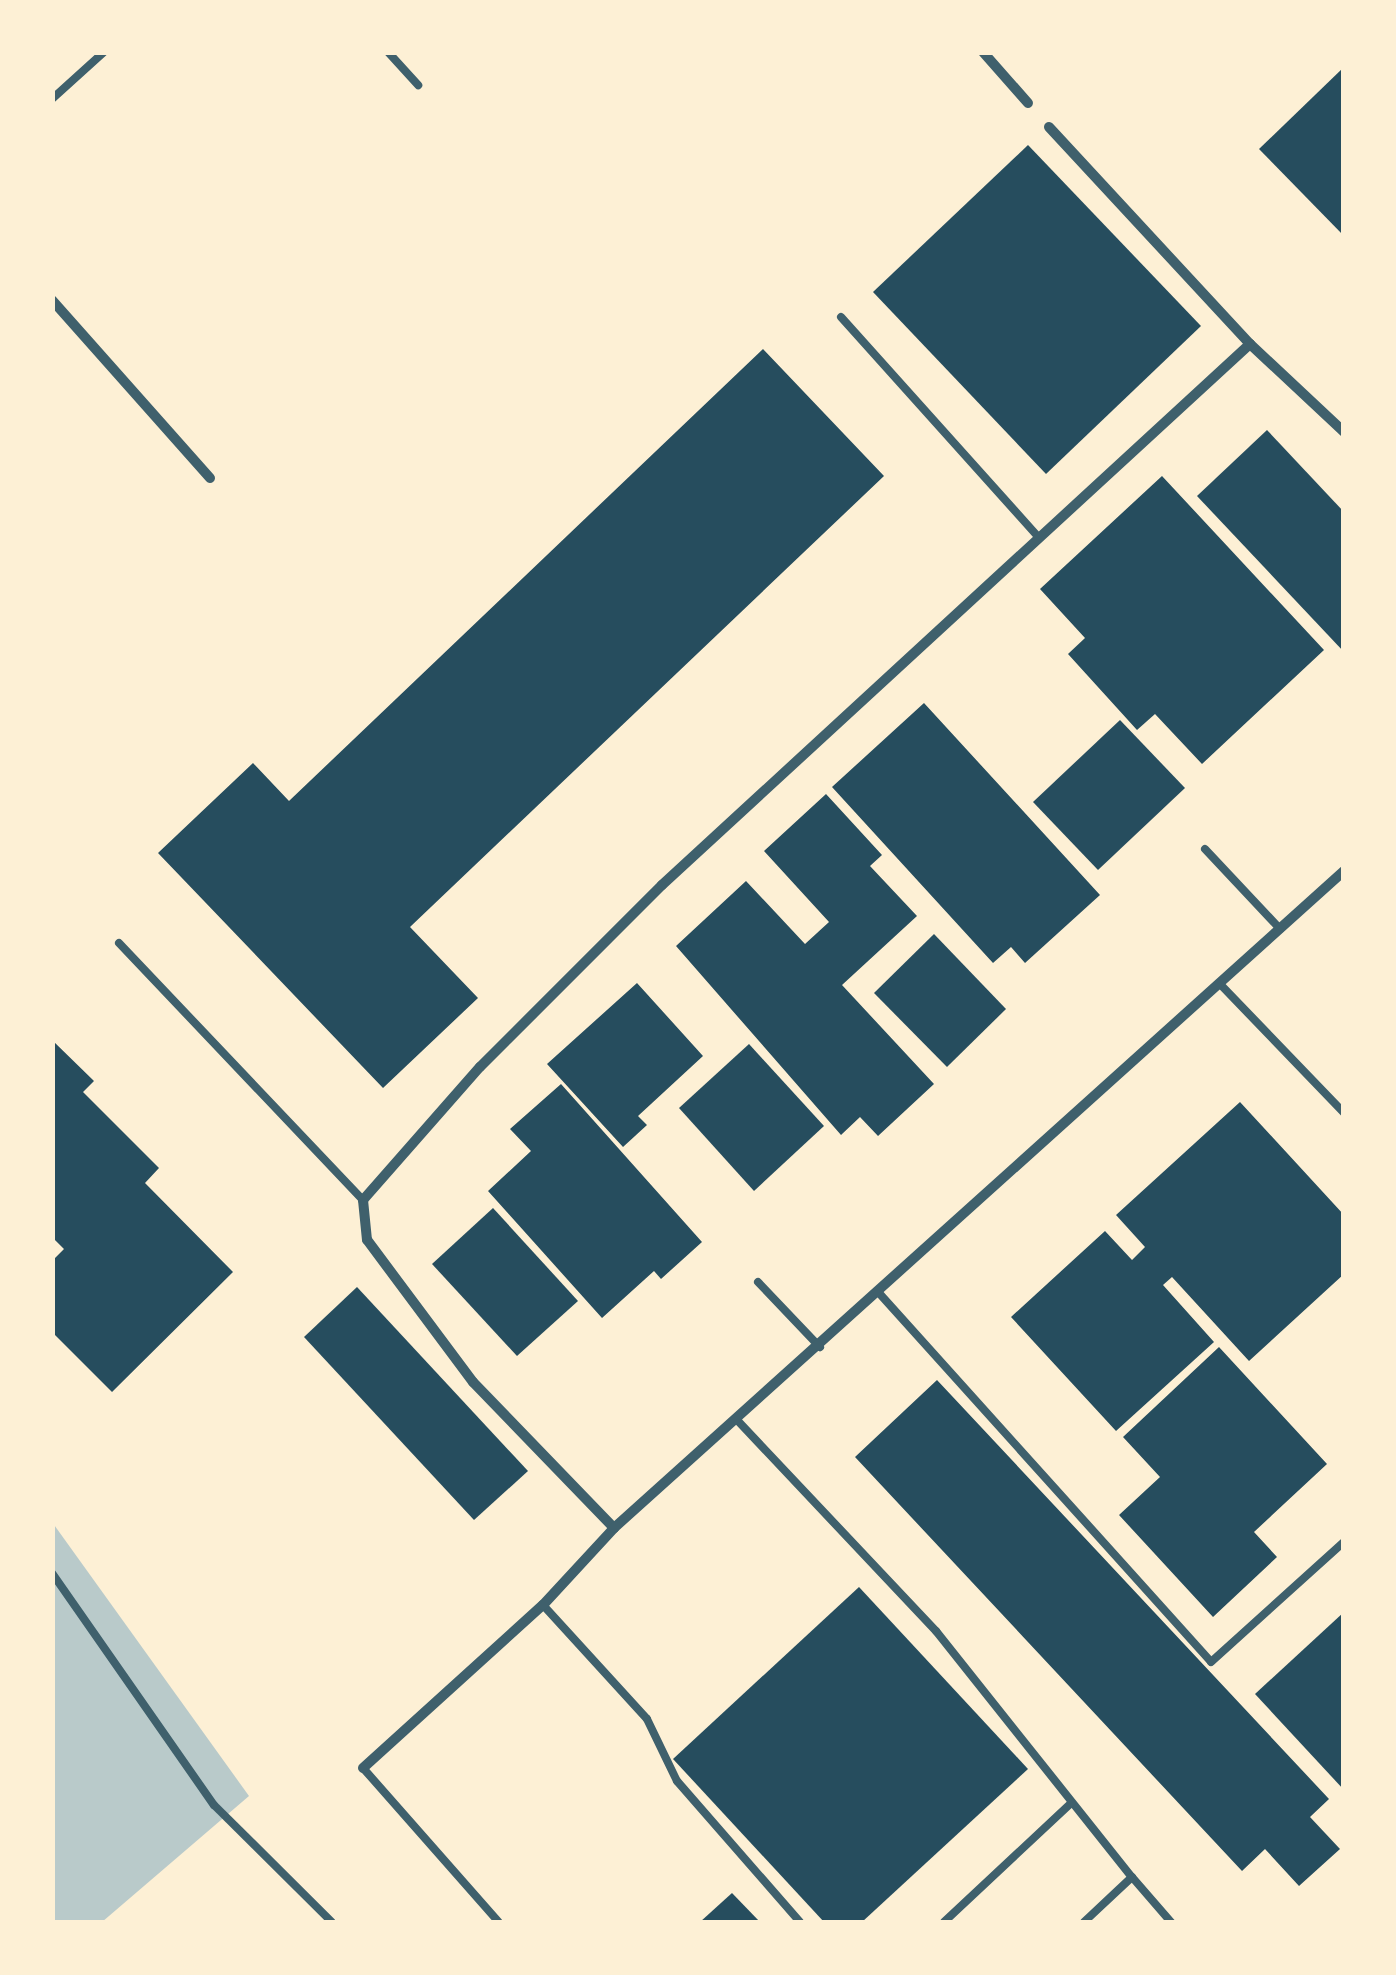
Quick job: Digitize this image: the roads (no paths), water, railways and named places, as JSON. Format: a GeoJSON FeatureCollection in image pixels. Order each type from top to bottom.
{"type":"FeatureCollection","features":[{"type":"Feature","properties":{"kind":"street"},"geometry":{"type":"LineString","coordinates":[[982,52],[1028,103]]}},
{"type":"Feature","properties":{"kind":"street"},"geometry":{"type":"LineString","coordinates":[[1049,126],[1250,344],[1344,432]]}},
{"type":"Feature","properties":{"kind":"street"},"geometry":{"type":"LineString","coordinates":[[52,300],[210,478]]}},
{"type":"Feature","properties":{"kind":"street"},"geometry":{"type":"LineString","coordinates":[[614,1528],[474,1382],[366,1240],[363,1200],[480,1066],[662,885],[1250,344]]}},
{"type":"Feature","properties":{"kind":"street"},"geometry":{"type":"LineString","coordinates":[[363,1768],[542,1605],[614,1528],[738,1421],[1344,871]]}},
{"type":"Feature","properties":{"kind":"lane"},"geometry":{"type":"LineString","coordinates":[[52,100],[104,52]]}},
{"type":"Feature","properties":{"kind":"lane"},"geometry":{"type":"LineString","coordinates":[[388,52],[418,84]]}},
{"type":"Feature","properties":{"kind":"lane"},"geometry":{"type":"LineString","coordinates":[[841,317],[1039,538]]}},
{"type":"Feature","properties":{"kind":"lane"},"geometry":{"type":"LineString","coordinates":[[1205,849],[1280,929]]}},
{"type":"Feature","properties":{"kind":"lane"},"geometry":{"type":"LineString","coordinates":[[119,943],[363,1200]]}},
{"type":"Feature","properties":{"kind":"lane"},"geometry":{"type":"LineString","coordinates":[[1220,984],[1344,1113]]}},
{"type":"Feature","properties":{"kind":"lane"},"geometry":{"type":"LineString","coordinates":[[758,1282],[820,1347]]}},
{"type":"Feature","properties":{"kind":"lane"},"geometry":{"type":"LineString","coordinates":[[878,1294],[1210,1662],[1344,1542]]}},
{"type":"Feature","properties":{"kind":"lane"},"geometry":{"type":"LineString","coordinates":[[738,1421],[936,1631],[1170,1922]]}},
{"type":"Feature","properties":{"kind":"lane"},"geometry":{"type":"LineString","coordinates":[[52,1573],[214,1805],[332,1922]]}},
{"type":"Feature","properties":{"kind":"lane"},"geometry":{"type":"LineString","coordinates":[[542,1605],[647,1719],[677,1781],[800,1922]]}},
{"type":"Feature","properties":{"kind":"lane"},"geometry":{"type":"LineString","coordinates":[[363,1768],[499,1922]]}},
{"type":"Feature","properties":{"kind":"lane"},"geometry":{"type":"LineString","coordinates":[[944,1922],[1071,1802]]}},
{"type":"Feature","properties":{"kind":"lane"},"geometry":{"type":"LineString","coordinates":[[1084,1922],[1132,1876]]}}]}
